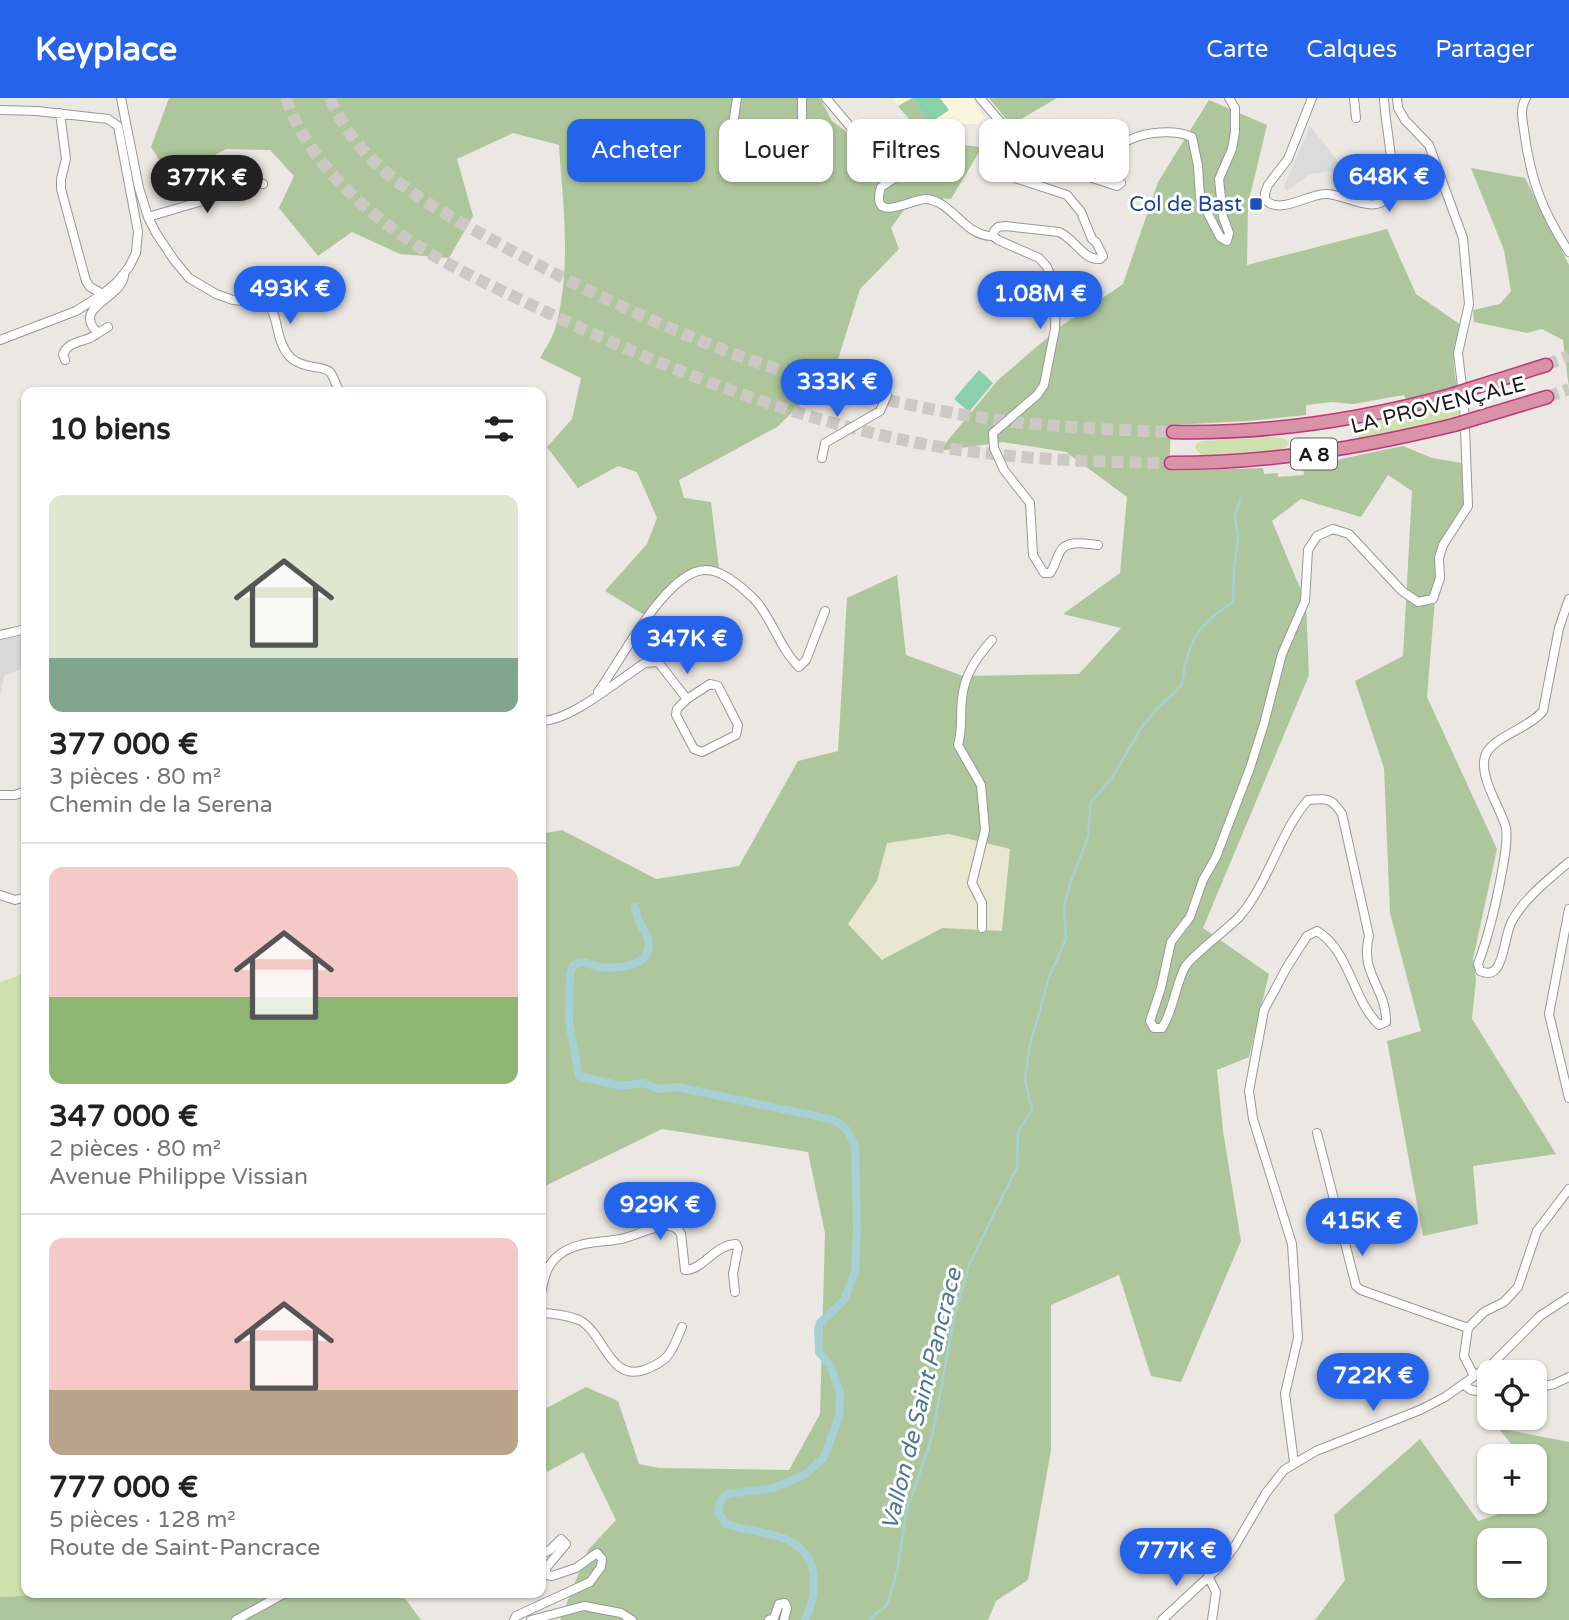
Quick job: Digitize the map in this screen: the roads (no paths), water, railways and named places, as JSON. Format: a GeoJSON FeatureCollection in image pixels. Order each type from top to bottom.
{"type":"FeatureCollection","features":[{"type":"Feature","properties":{"kind":"highway","name":"LA PROVENÇALE"},"geometry":{"type":"LineString","coordinates":[[1173,432],[1248,431],[1387,411],[1451,395],[1546,365]]}},
{"type":"Feature","properties":{"kind":"highway","name":"LA PROVENÇALE"},"geometry":{"type":"LineString","coordinates":[[1171,463],[1249,461],[1378,443],[1454,425],[1546,397]]}},
{"type":"Feature","properties":{"kind":"street"},"geometry":{"type":"LineString","coordinates":[[121,98],[139,188],[148,217],[156,233],[189,278],[225,297],[269,306],[273,309],[283,349],[302,366],[326,369],[338,387]]}},
{"type":"Feature","properties":{"kind":"street"},"geometry":{"type":"LineString","coordinates":[[737,98],[734,158],[739,167],[755,172],[767,166],[796,135],[802,120],[802,98]]}},
{"type":"Feature","properties":{"kind":"street"},"geometry":{"type":"LineString","coordinates":[[826,98],[858,136],[915,161],[917,172],[914,175],[899,175],[881,187],[878,194],[881,203],[887,208],[895,209],[913,201],[930,199],[984,237],[993,236],[1039,258],[1047,267],[1056,290],[1055,329],[1044,385],[1037,396],[993,433],[994,448],[1004,470],[1030,503],[1033,555],[1044,573],[1049,573],[1054,568],[1060,549],[1065,545],[1098,545]]}},
{"type":"Feature","properties":{"kind":"street"},"geometry":{"type":"LineString","coordinates":[[980,98],[997,119]]}},
{"type":"Feature","properties":{"kind":"street"},"geometry":{"type":"LineString","coordinates":[[1129,141],[1160,133],[1183,133],[1192,137],[1198,166],[1200,198],[1220,237],[1227,241],[1230,237],[1223,217],[1219,180],[1232,149],[1235,132],[1235,108],[1229,98]]}},
{"type":"Feature","properties":{"kind":"street"},"geometry":{"type":"LineString","coordinates":[[1312,98],[1288,159],[1265,193],[1267,202],[1276,206],[1323,194],[1338,195],[1365,204],[1384,200],[1392,191],[1393,177],[1384,98]]}},
{"type":"Feature","properties":{"kind":"street"},"geometry":{"type":"LineString","coordinates":[[1354,98],[1356,118]]}},
{"type":"Feature","properties":{"kind":"street"},"geometry":{"type":"LineString","coordinates":[[1294,1462],[1285,1395],[1298,1338],[1292,1244],[1253,1119],[1249,1091],[1264,1010],[1307,936],[1317,931],[1327,937],[1353,979],[1371,1018],[1379,1025],[1385,1022],[1386,1010],[1368,969],[1366,948],[1370,936],[1342,814],[1336,805],[1326,798],[1308,800],[1298,812],[1262,883],[1241,915],[1185,966],[1169,1017],[1162,1028],[1154,1028],[1150,1021],[1161,988],[1171,942],[1190,917],[1250,768],[1282,654],[1305,601],[1308,550],[1317,536],[1333,528],[1349,534],[1402,591],[1418,602],[1433,599],[1440,578],[1439,558],[1443,545],[1468,506],[1464,403],[1458,353],[1469,304],[1462,238],[1429,145],[1405,120],[1398,108],[1397,98]]}},
{"type":"Feature","properties":{"kind":"street"},"geometry":{"type":"LineString","coordinates":[[1526,98],[1522,113],[1527,162],[1532,180],[1542,206],[1569,252]]}},
{"type":"Feature","properties":{"kind":"street"},"geometry":{"type":"LineString","coordinates":[[0,110],[108,119],[118,126],[138,232],[136,253],[120,286],[92,311],[90,323],[98,332]]}},
{"type":"Feature","properties":{"kind":"street"},"geometry":{"type":"LineString","coordinates":[[60,113],[65,154],[61,189],[86,281],[90,287],[103,294]]}},
{"type":"Feature","properties":{"kind":"street"},"geometry":{"type":"LineString","coordinates":[[148,217],[209,199],[243,180],[263,184]]}},
{"type":"Feature","properties":{"kind":"street"},"geometry":{"type":"LineString","coordinates":[[993,236],[998,227],[1005,226],[1059,232],[1094,260],[1103,257],[1075,202],[1067,195],[1027,182]]}},
{"type":"Feature","properties":{"kind":"street"},"geometry":{"type":"LineString","coordinates":[[1104,182],[1120,185],[1118,182]]}},
{"type":"Feature","properties":{"kind":"street"},"geometry":{"type":"LineString","coordinates":[[0,340],[76,311],[103,294],[124,273]]}},
{"type":"Feature","properties":{"kind":"street"},"geometry":{"type":"LineString","coordinates":[[65,360],[63,354],[72,344],[93,337],[108,327]]}},
{"type":"Feature","properties":{"kind":"street"},"geometry":{"type":"LineString","coordinates":[[822,458],[825,443],[880,411],[887,395]]}},
{"type":"Feature","properties":{"kind":"street"},"geometry":{"type":"LineString","coordinates":[[593,698],[656,605],[680,581],[696,572],[706,569],[715,572],[758,603],[799,667],[806,660],[825,611]]}},
{"type":"Feature","properties":{"kind":"street"},"geometry":{"type":"LineString","coordinates":[[1569,599],[1559,628],[1543,711],[1536,719],[1488,751],[1484,761],[1484,772],[1506,829],[1507,843],[1493,922],[1478,964],[1480,971],[1493,973],[1498,967],[1512,921],[1526,902],[1569,862]]}},
{"type":"Feature","properties":{"kind":"street"},"geometry":{"type":"LineString","coordinates":[[0,635],[21,630]]}},
{"type":"Feature","properties":{"kind":"street"},"geometry":{"type":"LineString","coordinates":[[982,928],[982,904],[972,883],[985,830],[981,785],[958,744],[962,728],[961,698],[974,660],[992,640]]}},
{"type":"Feature","properties":{"kind":"street"},"geometry":{"type":"LineString","coordinates":[[546,721],[570,715],[645,663],[658,662],[687,699]]}},
{"type":"Feature","properties":{"kind":"street"},"geometry":{"type":"LineString","coordinates":[[710,684],[718,685],[738,725],[736,735],[702,752],[694,750],[676,715],[677,709],[687,699],[710,684]]}},
{"type":"Feature","properties":{"kind":"street"},"geometry":{"type":"LineString","coordinates":[[0,795],[21,793]]}},
{"type":"Feature","properties":{"kind":"street"},"geometry":{"type":"LineString","coordinates":[[0,895],[15,900],[21,898]]}},
{"type":"Feature","properties":{"kind":"street"},"geometry":{"type":"LineString","coordinates":[[1569,909],[1549,1014],[1569,1098]]}},
{"type":"Feature","properties":{"kind":"street"},"geometry":{"type":"LineString","coordinates":[[1317,1133],[1350,1270],[1358,1289],[1468,1328]]}},
{"type":"Feature","properties":{"kind":"street"},"geometry":{"type":"LineString","coordinates":[[1474,1376],[1464,1356],[1468,1328],[1484,1312],[1504,1302],[1518,1287],[1537,1231],[1569,1189]]}},
{"type":"Feature","properties":{"kind":"street"},"geometry":{"type":"LineString","coordinates":[[546,1277],[550,1264],[567,1250],[579,1245],[619,1240],[662,1226],[672,1227],[681,1234],[685,1270],[695,1268],[715,1251],[729,1244],[736,1244],[738,1248],[733,1274],[735,1292]]}},
{"type":"Feature","properties":{"kind":"street"},"geometry":{"type":"LineString","coordinates":[[1162,1620],[1209,1578],[1231,1553],[1274,1481],[1294,1462],[1420,1410],[1474,1376],[1504,1353],[1540,1316],[1569,1297]]}},
{"type":"Feature","properties":{"kind":"street"},"geometry":{"type":"LineString","coordinates":[[546,1314],[578,1320],[591,1329],[615,1364],[622,1370],[637,1372],[658,1365],[668,1358],[682,1327]]}},
{"type":"Feature","properties":{"kind":"street"},"geometry":{"type":"LineString","coordinates":[[1547,1385],[1569,1377]]}},
{"type":"Feature","properties":{"kind":"street"},"geometry":{"type":"LineString","coordinates":[[1463,1384],[1477,1391]]}},
{"type":"Feature","properties":{"kind":"street"},"geometry":{"type":"LineString","coordinates":[[546,1551],[561,1539],[566,1544],[546,1568]]}},
{"type":"Feature","properties":{"kind":"street"},"geometry":{"type":"LineString","coordinates":[[514,1620],[516,1616],[590,1582],[601,1567],[602,1559],[597,1553],[576,1568],[552,1576],[546,1575]]}},
{"type":"Feature","properties":{"kind":"street"},"geometry":{"type":"LineString","coordinates":[[1209,1578],[1216,1592],[1212,1620]]}},
{"type":"Feature","properties":{"kind":"street"},"geometry":{"type":"LineString","coordinates":[[236,1620],[276,1598]]}},
{"type":"Feature","properties":{"kind":"street"},"geometry":{"type":"LineString","coordinates":[[769,1620],[774,1618],[779,1604],[785,1603],[784,1620]]}},
{"type":"Feature","properties":{"kind":"street"},"geometry":{"type":"LineString","coordinates":[[531,1620],[584,1606],[621,1614],[632,1620]]}},
{"type":"Feature","properties":{"kind":"waterway","name":"Vallon de Saint Pancrace"},"geometry":{"type":"LineString","coordinates":[[869,1620],[887,1605],[897,1572],[906,1513],[932,1437],[955,1313],[970,1263],[1017,1167],[1018,1132],[1032,1110],[1025,1080],[1029,1049],[1049,977],[1066,939],[1064,906],[1088,837],[1091,802],[1112,778],[1141,728],[1182,685],[1187,657],[1202,627],[1233,602],[1238,539],[1235,517],[1240,498]]}},
{"type":"Feature","properties":{"kind":"waterway"},"geometry":{"type":"LineString","coordinates":[[635,907],[648,938],[646,955],[634,964],[618,967],[600,967],[579,962],[573,966],[570,973],[569,1022],[579,1076],[621,1086],[643,1083],[659,1089],[677,1087],[830,1119],[846,1130],[855,1147],[855,1272],[844,1300],[820,1323],[818,1329],[819,1352],[831,1367],[840,1393],[839,1417],[824,1457],[806,1474],[774,1488],[728,1494],[720,1501],[718,1512],[726,1524],[780,1537],[803,1551],[813,1571],[814,1582],[805,1620]]}},
{"type":"Feature","properties":{"kind":"tunnel"},"geometry":{"type":"LineString","coordinates":[[286,98],[301,131],[335,177],[375,215],[413,243],[475,278],[678,370],[820,419],[918,443],[1044,459],[1171,463]]}},
{"type":"Feature","properties":{"kind":"tunnel"},"geometry":{"type":"LineString","coordinates":[[330,98],[345,126],[364,151],[420,198],[563,278],[636,313],[747,359],[862,394],[971,416],[1086,428],[1173,432]]}},
{"type":"Feature","properties":{"kind":"tunnel"},"geometry":{"type":"LineString","coordinates":[[1546,365],[1569,356]]}},
{"type":"Feature","properties":{"kind":"tunnel"},"geometry":{"type":"LineString","coordinates":[[1547,397],[1569,389]]}},
{"type":"Feature","properties":{"kind":"place","name":"Col de Bast"},"geometry":{"type":"Point","coordinates":[1256,204]}}]}
